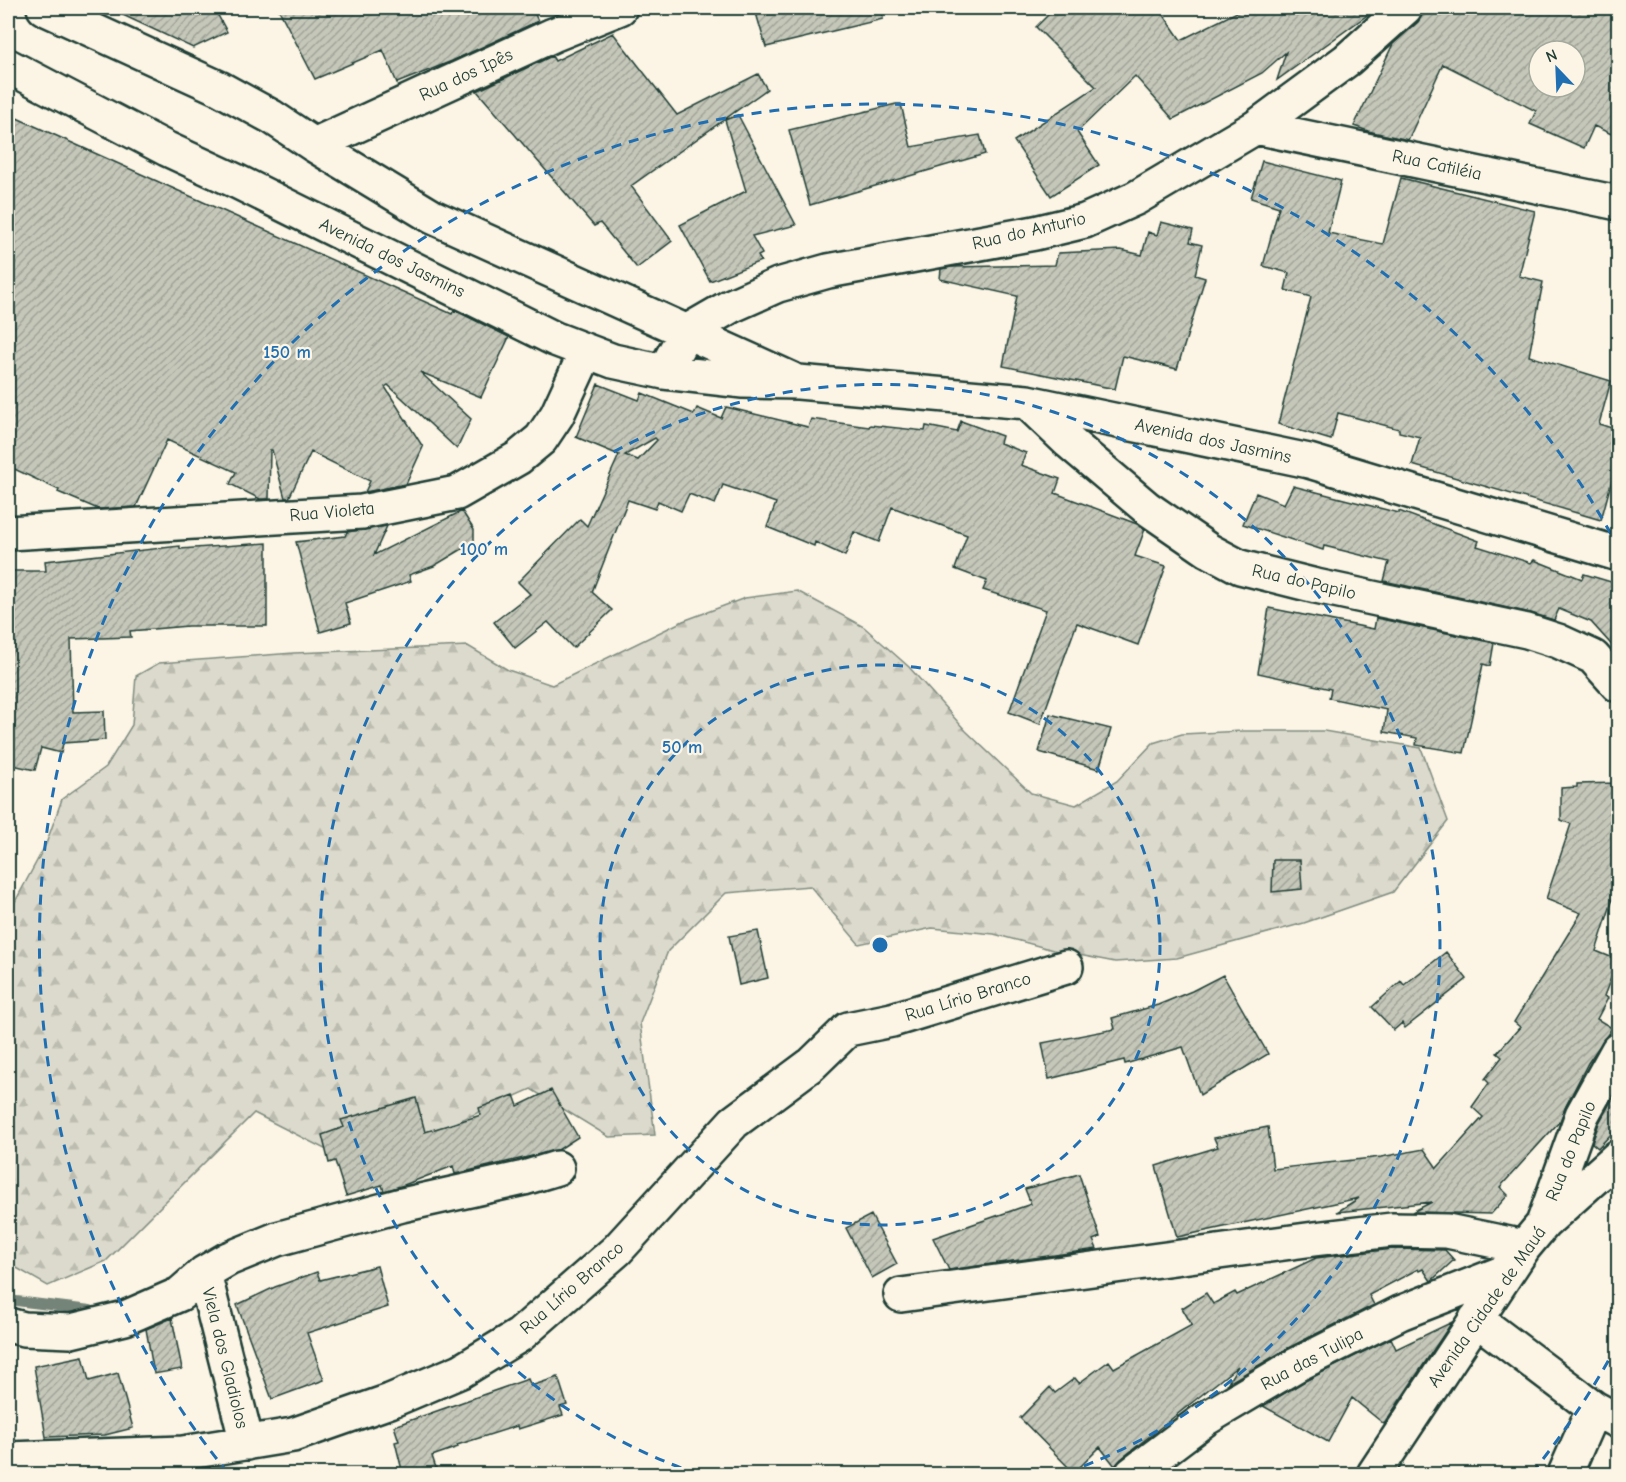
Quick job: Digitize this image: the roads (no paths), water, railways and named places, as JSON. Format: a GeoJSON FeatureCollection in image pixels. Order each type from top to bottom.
{"type":"FeatureCollection","features":[{"type":"Feature","properties":{"kind":"street","name":"Avenida dos Jasmins"},"geometry":{"type":"LineString","coordinates":[[44,8],[219,88],[272,117],[433,217],[798,382]]}},
{"type":"Feature","properties":{"kind":"street","name":"Rua dos Ipês"},"geometry":{"type":"LineString","coordinates":[[314,145],[553,34],[620,8]]}},
{"type":"Feature","properties":{"kind":"street","name":"Rua do Anturio"},"geometry":{"type":"LineString","coordinates":[[686,332],[730,306],[778,285],[828,271],[1035,233],[1085,221],[1136,198],[1256,127],[1347,60],[1405,8]]}},
{"type":"Feature","properties":{"kind":"street","name":"Avenida dos Jasmins"},"geometry":{"type":"LineString","coordinates":[[8,66],[167,150],[246,186],[555,339],[613,361],[664,372],[743,381],[798,382],[1027,402],[1309,461],[1618,554]]}},
{"type":"Feature","properties":{"kind":"street","name":"Rua Catiléia"},"geometry":{"type":"LineString","coordinates":[[1256,127],[1618,203]]}},
{"type":"Feature","properties":{"kind":"street"},"geometry":{"type":"LineString","coordinates":[[664,372],[686,332]]}},
{"type":"Feature","properties":{"kind":"street","name":"Rua Violeta"},"geometry":{"type":"LineString","coordinates":[[8,533],[362,512],[457,494],[518,458],[540,439],[556,415],[586,352]]}},
{"type":"Feature","properties":{"kind":"street","name":"Rua do Papilo"},"geometry":{"type":"LineString","coordinates":[[1027,402],[1069,442],[1147,508],[1208,550],[1240,567],[1316,586],[1527,630],[1593,657],[1618,685]]}},
{"type":"Feature","properties":{"kind":"street","name":"Rua Lírio Branco"},"geometry":{"type":"LineString","coordinates":[[8,1459],[183,1453],[294,1435],[390,1401],[461,1371],[520,1335],[617,1250],[734,1122],[812,1064],[848,1029],[892,1020],[1066,967]]}},
{"type":"Feature","properties":{"kind":"street","name":"Rua do Papilo"},"geometry":{"type":"LineString","coordinates":[[1525,1247],[1564,1162],[1582,1115],[1618,1050]]}},
{"type":"Feature","properties":{"kind":"street","name":"Avenida Cidade de Mauá"},"geometry":{"type":"LineString","coordinates":[[1374,1474],[1525,1247],[1618,1157]]}},
{"type":"Feature","properties":{"kind":"street"},"geometry":{"type":"LineString","coordinates":[[8,1325],[24,1329],[71,1331],[125,1318],[180,1294],[204,1273],[228,1259],[277,1239],[402,1205],[524,1178],[557,1168]]}},
{"type":"Feature","properties":{"kind":"street"},"geometry":{"type":"LineString","coordinates":[[901,1296],[1392,1230],[1447,1231],[1525,1247]]}},
{"type":"Feature","properties":{"kind":"street","name":"Rua das Tulipa"},"geometry":{"type":"LineString","coordinates":[[1132,1474],[1205,1419],[1296,1365],[1525,1247]]}},
{"type":"Feature","properties":{"kind":"street","name":"Viela dos Gladiolos"},"geometry":{"type":"LineString","coordinates":[[204,1273],[247,1443]]}},
{"type":"Feature","properties":{"kind":"street"},"geometry":{"type":"LineString","coordinates":[[1476,1319],[1606,1415],[1565,1474]]}},
{"type":"Feature","properties":{"kind":"waterway"},"geometry":{"type":"LineString","coordinates":[[8,1300],[90,1310]]}}]}
